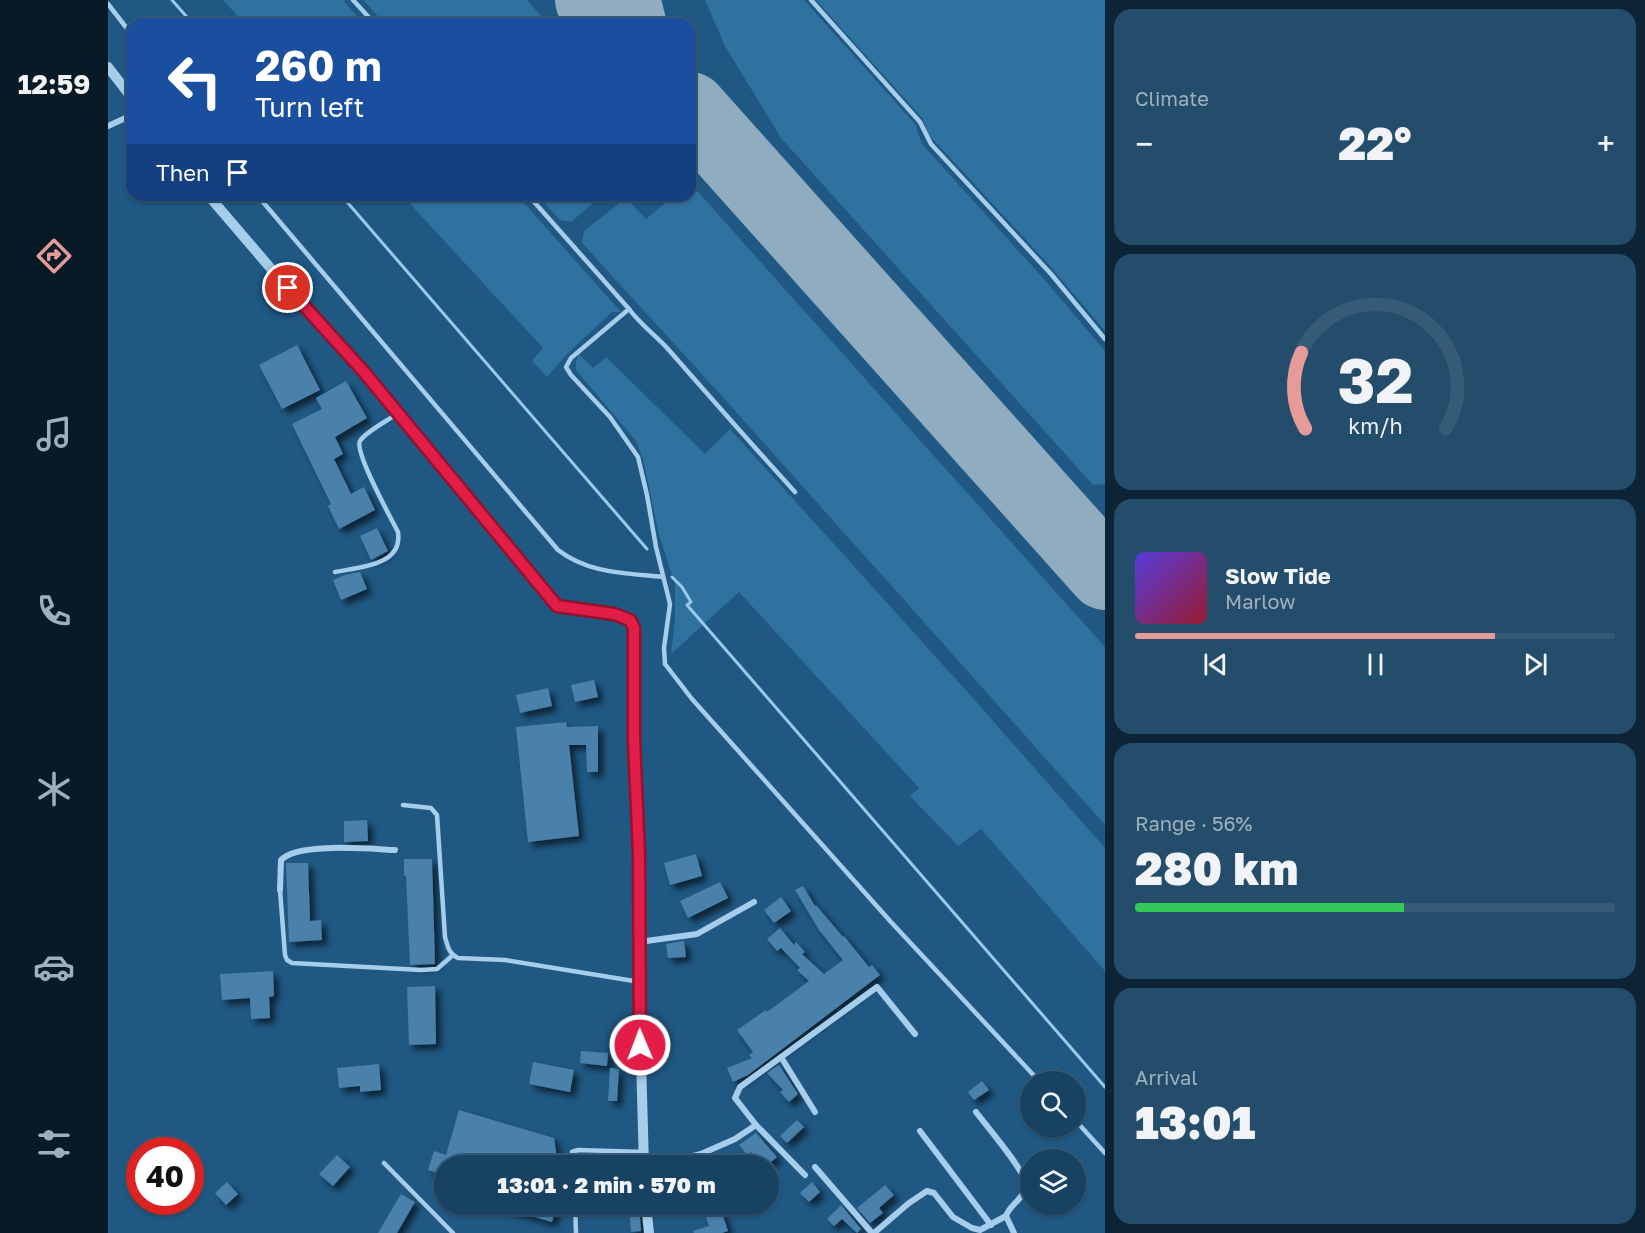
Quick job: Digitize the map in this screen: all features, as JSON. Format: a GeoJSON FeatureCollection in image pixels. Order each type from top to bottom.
{"type":"FeatureCollection","features":[{"type":"Feature","properties":{"kind":"street"},"geometry":{"type":"LineString","coordinates":[[108,67],[126,90]]}},
{"type":"Feature","properties":{"kind":"street"},"geometry":{"type":"LineString","coordinates":[[108,126],[126,118]]}},
{"type":"Feature","properties":{"kind":"street"},"geometry":{"type":"LineString","coordinates":[[213,201],[364,372],[557,606],[614,614],[630,620],[634,628],[634,740],[639,854],[644,1152]]}},
{"type":"Feature","properties":{"kind":"street"},"geometry":{"type":"LineString","coordinates":[[280,890],[281,860],[286,854],[300,850],[322,849],[395,850]]}},
{"type":"Feature","properties":{"kind":"street"},"geometry":{"type":"LineString","coordinates":[[639,942],[697,934],[754,902]]}},
{"type":"Feature","properties":{"kind":"street"},"geometry":{"type":"LineString","coordinates":[[805,1175],[756,1125],[735,1098],[740,1087],[877,987],[915,1034]]}},
{"type":"Feature","properties":{"kind":"street"},"geometry":{"type":"LineString","coordinates":[[781,1057],[815,1112]]}},
{"type":"Feature","properties":{"kind":"street"},"geometry":{"type":"LineString","coordinates":[[976,1112],[1025,1179],[1026,1186],[1023,1193],[1008,1209],[1006,1216],[1014,1233]]}},
{"type":"Feature","properties":{"kind":"street"},"geometry":{"type":"LineString","coordinates":[[697,1155],[735,1138],[756,1125]]}},
{"type":"Feature","properties":{"kind":"street"},"geometry":{"type":"LineString","coordinates":[[920,1131],[991,1225]]}},
{"type":"Feature","properties":{"kind":"street"},"geometry":{"type":"LineString","coordinates":[[815,1167],[872,1233],[927,1191],[940,1199],[953,1216],[972,1228],[980,1230],[1006,1216]]}},
{"type":"Feature","properties":{"kind":"street"},"geometry":{"type":"LineString","coordinates":[[647,1215],[648,1233]]}},
{"type":"Feature","properties":{"kind":"lane"},"geometry":{"type":"LineString","coordinates":[[353,0],[370,18]]}},
{"type":"Feature","properties":{"kind":"lane"},"geometry":{"type":"LineString","coordinates":[[811,0],[920,122],[931,144],[1051,274],[1105,339]]}},
{"type":"Feature","properties":{"kind":"lane"},"geometry":{"type":"LineString","coordinates":[[108,4],[126,27]]}},
{"type":"Feature","properties":{"kind":"lane"},"geometry":{"type":"LineString","coordinates":[[262,201],[558,550],[589,568],[663,577]]}},
{"type":"Feature","properties":{"kind":"lane"},"geometry":{"type":"LineString","coordinates":[[533,201],[637,320],[664,345],[795,492]]}},
{"type":"Feature","properties":{"kind":"lane"},"geometry":{"type":"LineString","coordinates":[[629,309],[571,358],[566,367],[610,417],[638,457],[670,604],[664,648],[665,664],[692,699],[891,922],[1030,1071]]}},
{"type":"Feature","properties":{"kind":"lane"},"geometry":{"type":"LineString","coordinates":[[335,572],[379,563],[397,549],[398,532],[358,447],[360,440],[367,434],[398,413]]}},
{"type":"Feature","properties":{"kind":"lane"},"geometry":{"type":"LineString","coordinates":[[403,805],[431,808],[437,815],[445,937],[453,955],[459,958],[505,960],[640,982]]}},
{"type":"Feature","properties":{"kind":"lane"},"geometry":{"type":"LineString","coordinates":[[280,890],[285,955],[292,963],[421,970],[437,969],[453,955]]}},
{"type":"Feature","properties":{"kind":"lane"},"geometry":{"type":"LineString","coordinates":[[1086,1132],[1105,1153]]}},
{"type":"Feature","properties":{"kind":"lane"},"geometry":{"type":"LineString","coordinates":[[572,1155],[572,1152],[578,1150],[644,1152]]}},
{"type":"Feature","properties":{"kind":"lane"},"geometry":{"type":"LineString","coordinates":[[384,1163],[453,1233]]}},
{"type":"Feature","properties":{"kind":"lane"},"geometry":{"type":"LineString","coordinates":[[575,1215],[576,1233]]}},
{"type":"Feature","properties":{"kind":"shaded area"},"geometry":{"type":"Polygon","coordinates":[[[223,0],[343,0],[359,18],[240,18],[223,0]]]}},
{"type":"Feature","properties":{"kind":"shaded area"},"geometry":{"type":"Polygon","coordinates":[[[363,0],[527,0],[543,18],[380,18],[363,0]]]}},
{"type":"Feature","properties":{"kind":"shaded area"},"geometry":{"type":"Polygon","coordinates":[[[705,0],[804,0],[915,124],[922,144],[1044,279],[1105,351],[1105,484],[1093,485],[781,138],[725,46],[705,0]]]}},
{"type":"Feature","properties":{"kind":"shaded area"},"geometry":{"type":"Polygon","coordinates":[[[816,0],[1105,0],[1105,331],[1051,267],[928,134],[923,119],[816,0]]]}},
{"type":"Feature","properties":{"kind":"shaded area"},"geometry":{"type":"Polygon","coordinates":[[[696,190],[1105,647],[1105,825],[582,243],[584,231],[622,201],[629,201],[646,219],[668,201],[696,201],[696,190]]]}},
{"type":"Feature","properties":{"kind":"shaded area"},"geometry":{"type":"Polygon","coordinates":[[[408,201],[522,201],[621,312],[612,312],[566,355],[547,377],[532,361],[543,348],[408,201]]]}},
{"type":"Feature","properties":{"kind":"shaded area"},"geometry":{"type":"Polygon","coordinates":[[[543,201],[595,201],[571,222],[560,220],[543,201]]]}},
{"type":"Feature","properties":{"kind":"shaded area"},"geometry":{"type":"Polygon","coordinates":[[[579,354],[593,368],[606,357],[705,454],[730,429],[1105,848],[1105,971],[981,829],[958,846],[910,796],[919,788],[739,592],[671,654],[675,619],[675,584],[659,535],[643,459],[636,441],[576,370],[579,354]]]}},
{"type":"Feature","properties":{"kind":"building"},"geometry":{"type":"Polygon","coordinates":[[[297,345],[320,390],[282,409],[259,365],[297,345]]]}},
{"type":"Feature","properties":{"kind":"building"},"geometry":{"type":"Polygon","coordinates":[[[346,381],[367,418],[335,437],[343,454],[334,459],[351,494],[364,487],[375,510],[339,529],[328,506],[331,504],[292,424],[322,409],[316,398],[346,381]]]}},
{"type":"Feature","properties":{"kind":"building"},"geometry":{"type":"Polygon","coordinates":[[[377,528],[388,551],[371,560],[360,536],[377,528]]]}},
{"type":"Feature","properties":{"kind":"building"},"geometry":{"type":"Polygon","coordinates":[[[360,572],[367,589],[341,600],[333,580],[360,572]]]}},
{"type":"Feature","properties":{"kind":"building"},"geometry":{"type":"Polygon","coordinates":[[[594,680],[598,697],[575,702],[571,685],[594,680]]]}},
{"type":"Feature","properties":{"kind":"building"},"geometry":{"type":"Polygon","coordinates":[[[548,688],[552,706],[520,713],[516,695],[548,688]]]}},
{"type":"Feature","properties":{"kind":"building"},"geometry":{"type":"Polygon","coordinates":[[[566,722],[567,727],[598,726],[598,772],[587,772],[586,745],[569,745],[579,836],[528,842],[516,727],[566,722]]]}},
{"type":"Feature","properties":{"kind":"building"},"geometry":{"type":"Polygon","coordinates":[[[367,820],[368,841],[344,842],[344,821],[367,820]]]}},
{"type":"Feature","properties":{"kind":"building"},"geometry":{"type":"Polygon","coordinates":[[[696,854],[702,876],[670,885],[664,863],[696,854]]]}},
{"type":"Feature","properties":{"kind":"building"},"geometry":{"type":"Polygon","coordinates":[[[404,859],[432,859],[435,964],[410,965],[404,859]]]}},
{"type":"Feature","properties":{"kind":"building"},"geometry":{"type":"Polygon","coordinates":[[[286,863],[308,863],[310,921],[321,920],[322,940],[289,942],[286,863]]]}},
{"type":"Feature","properties":{"kind":"building"},"geometry":{"type":"Polygon","coordinates":[[[720,882],[728,898],[688,918],[680,901],[720,882]]]}},
{"type":"Feature","properties":{"kind":"building"},"geometry":{"type":"Polygon","coordinates":[[[803,886],[815,906],[844,936],[869,967],[872,965],[880,975],[748,1075],[733,1082],[727,1068],[752,1058],[749,1055],[753,1052],[737,1030],[766,1010],[767,1012],[809,981],[797,970],[800,968],[781,948],[777,951],[767,939],[780,928],[794,945],[796,942],[805,952],[802,954],[824,974],[843,960],[819,930],[795,890],[803,886]]]}},
{"type":"Feature","properties":{"kind":"building"},"geometry":{"type":"Polygon","coordinates":[[[781,897],[791,911],[774,923],[764,910],[781,897]]]}},
{"type":"Feature","properties":{"kind":"building"},"geometry":{"type":"Polygon","coordinates":[[[684,941],[686,957],[668,958],[666,944],[684,941]]]}},
{"type":"Feature","properties":{"kind":"building"},"geometry":{"type":"Polygon","coordinates":[[[273,971],[274,996],[269,997],[270,1018],[251,1019],[250,998],[222,1000],[220,974],[273,971]]]}},
{"type":"Feature","properties":{"kind":"building"},"geometry":{"type":"Polygon","coordinates":[[[435,986],[436,1044],[409,1045],[407,987],[435,986]]]}},
{"type":"Feature","properties":{"kind":"building"},"geometry":{"type":"Polygon","coordinates":[[[581,1051],[608,1053],[607,1066],[580,1063],[581,1051]]]}},
{"type":"Feature","properties":{"kind":"building"},"geometry":{"type":"Polygon","coordinates":[[[533,1062],[574,1070],[570,1092],[529,1084],[533,1062]]]}},
{"type":"Feature","properties":{"kind":"building"},"geometry":{"type":"Polygon","coordinates":[[[379,1064],[381,1090],[360,1092],[360,1086],[339,1088],[337,1068],[379,1064]]]}},
{"type":"Feature","properties":{"kind":"building"},"geometry":{"type":"Polygon","coordinates":[[[779,1065],[798,1094],[789,1102],[780,1092],[783,1090],[767,1073],[779,1065]]]}},
{"type":"Feature","properties":{"kind":"building"},"geometry":{"type":"Polygon","coordinates":[[[610,1068],[619,1069],[617,1101],[608,1101],[610,1068]]]}},
{"type":"Feature","properties":{"kind":"building"},"geometry":{"type":"Polygon","coordinates":[[[982,1081],[989,1090],[974,1100],[968,1092],[982,1081]]]}},
{"type":"Feature","properties":{"kind":"building"},"geometry":{"type":"Polygon","coordinates":[[[459,1110],[554,1138],[556,1155],[446,1155],[459,1110]]]}},
{"type":"Feature","properties":{"kind":"building"},"geometry":{"type":"Polygon","coordinates":[[[797,1120],[804,1127],[787,1143],[780,1136],[797,1120]]]}},
{"type":"Feature","properties":{"kind":"building"},"geometry":{"type":"Polygon","coordinates":[[[756,1133],[775,1155],[753,1155],[751,1152],[747,1155],[739,1145],[756,1133]]]}},
{"type":"Feature","properties":{"kind":"building"},"geometry":{"type":"Polygon","coordinates":[[[434,1151],[446,1155],[434,1155],[434,1172],[428,1170],[434,1151]]]}},
{"type":"Feature","properties":{"kind":"building"},"geometry":{"type":"Polygon","coordinates":[[[337,1155],[350,1167],[333,1186],[319,1174],[337,1155]]]}},
{"type":"Feature","properties":{"kind":"building"},"geometry":{"type":"Polygon","coordinates":[[[227,1182],[238,1194],[226,1205],[215,1193],[227,1182]]]}},
{"type":"Feature","properties":{"kind":"building"},"geometry":{"type":"Polygon","coordinates":[[[812,1182],[820,1192],[809,1202],[800,1193],[812,1182]]]}},
{"type":"Feature","properties":{"kind":"building"},"geometry":{"type":"Polygon","coordinates":[[[885,1185],[894,1195],[879,1208],[883,1213],[870,1223],[857,1208],[885,1185]]]}},
{"type":"Feature","properties":{"kind":"building"},"geometry":{"type":"Polygon","coordinates":[[[401,1194],[415,1202],[397,1233],[378,1233],[401,1194]]]}},
{"type":"Feature","properties":{"kind":"building"},"geometry":{"type":"Polygon","coordinates":[[[841,1205],[861,1229],[857,1233],[842,1219],[834,1226],[827,1219],[841,1205]]]}},
{"type":"Feature","properties":{"kind":"building"},"geometry":{"type":"Polygon","coordinates":[[[528,1215],[554,1215],[552,1222],[528,1215]]]}},
{"type":"Feature","properties":{"kind":"building"},"geometry":{"type":"Polygon","coordinates":[[[630,1215],[640,1215],[641,1231],[631,1232],[630,1215]]]}},
{"type":"Feature","properties":{"kind":"building"},"geometry":{"type":"Polygon","coordinates":[[[705,1215],[723,1215],[728,1231],[694,1233],[693,1231],[709,1226],[705,1215]]]}},
{"type":"Feature","properties":{"kind":"waterway"},"geometry":{"type":"LineString","coordinates":[[172,0],[188,18]]}},
{"type":"Feature","properties":{"kind":"waterway"},"geometry":{"type":"LineString","coordinates":[[346,201],[647,549]]}},
{"type":"Feature","properties":{"kind":"waterway"},"geometry":{"type":"LineString","coordinates":[[672,577],[682,587],[691,602],[687,605],[1105,1087]]}},
{"type":"Feature","properties":{"kind":"taxiway"},"geometry":{"type":"LineString","coordinates":[[647,0],[652,18]]}},
{"type":"Feature","properties":{"kind":"runway"},"geometry":{"type":"LineString","coordinates":[[592,0],[608,18]]}},
{"type":"Feature","properties":{"kind":"runway"},"geometry":{"type":"LineString","coordinates":[[696,116],[1105,573]]}},
{"type":"Feature","properties":{"kind":"route"},"geometry":{"type":"LineString","coordinates":[[288,288],[364,372],[557,606],[614,614],[630,620],[634,628],[640,1045]]}}]}
